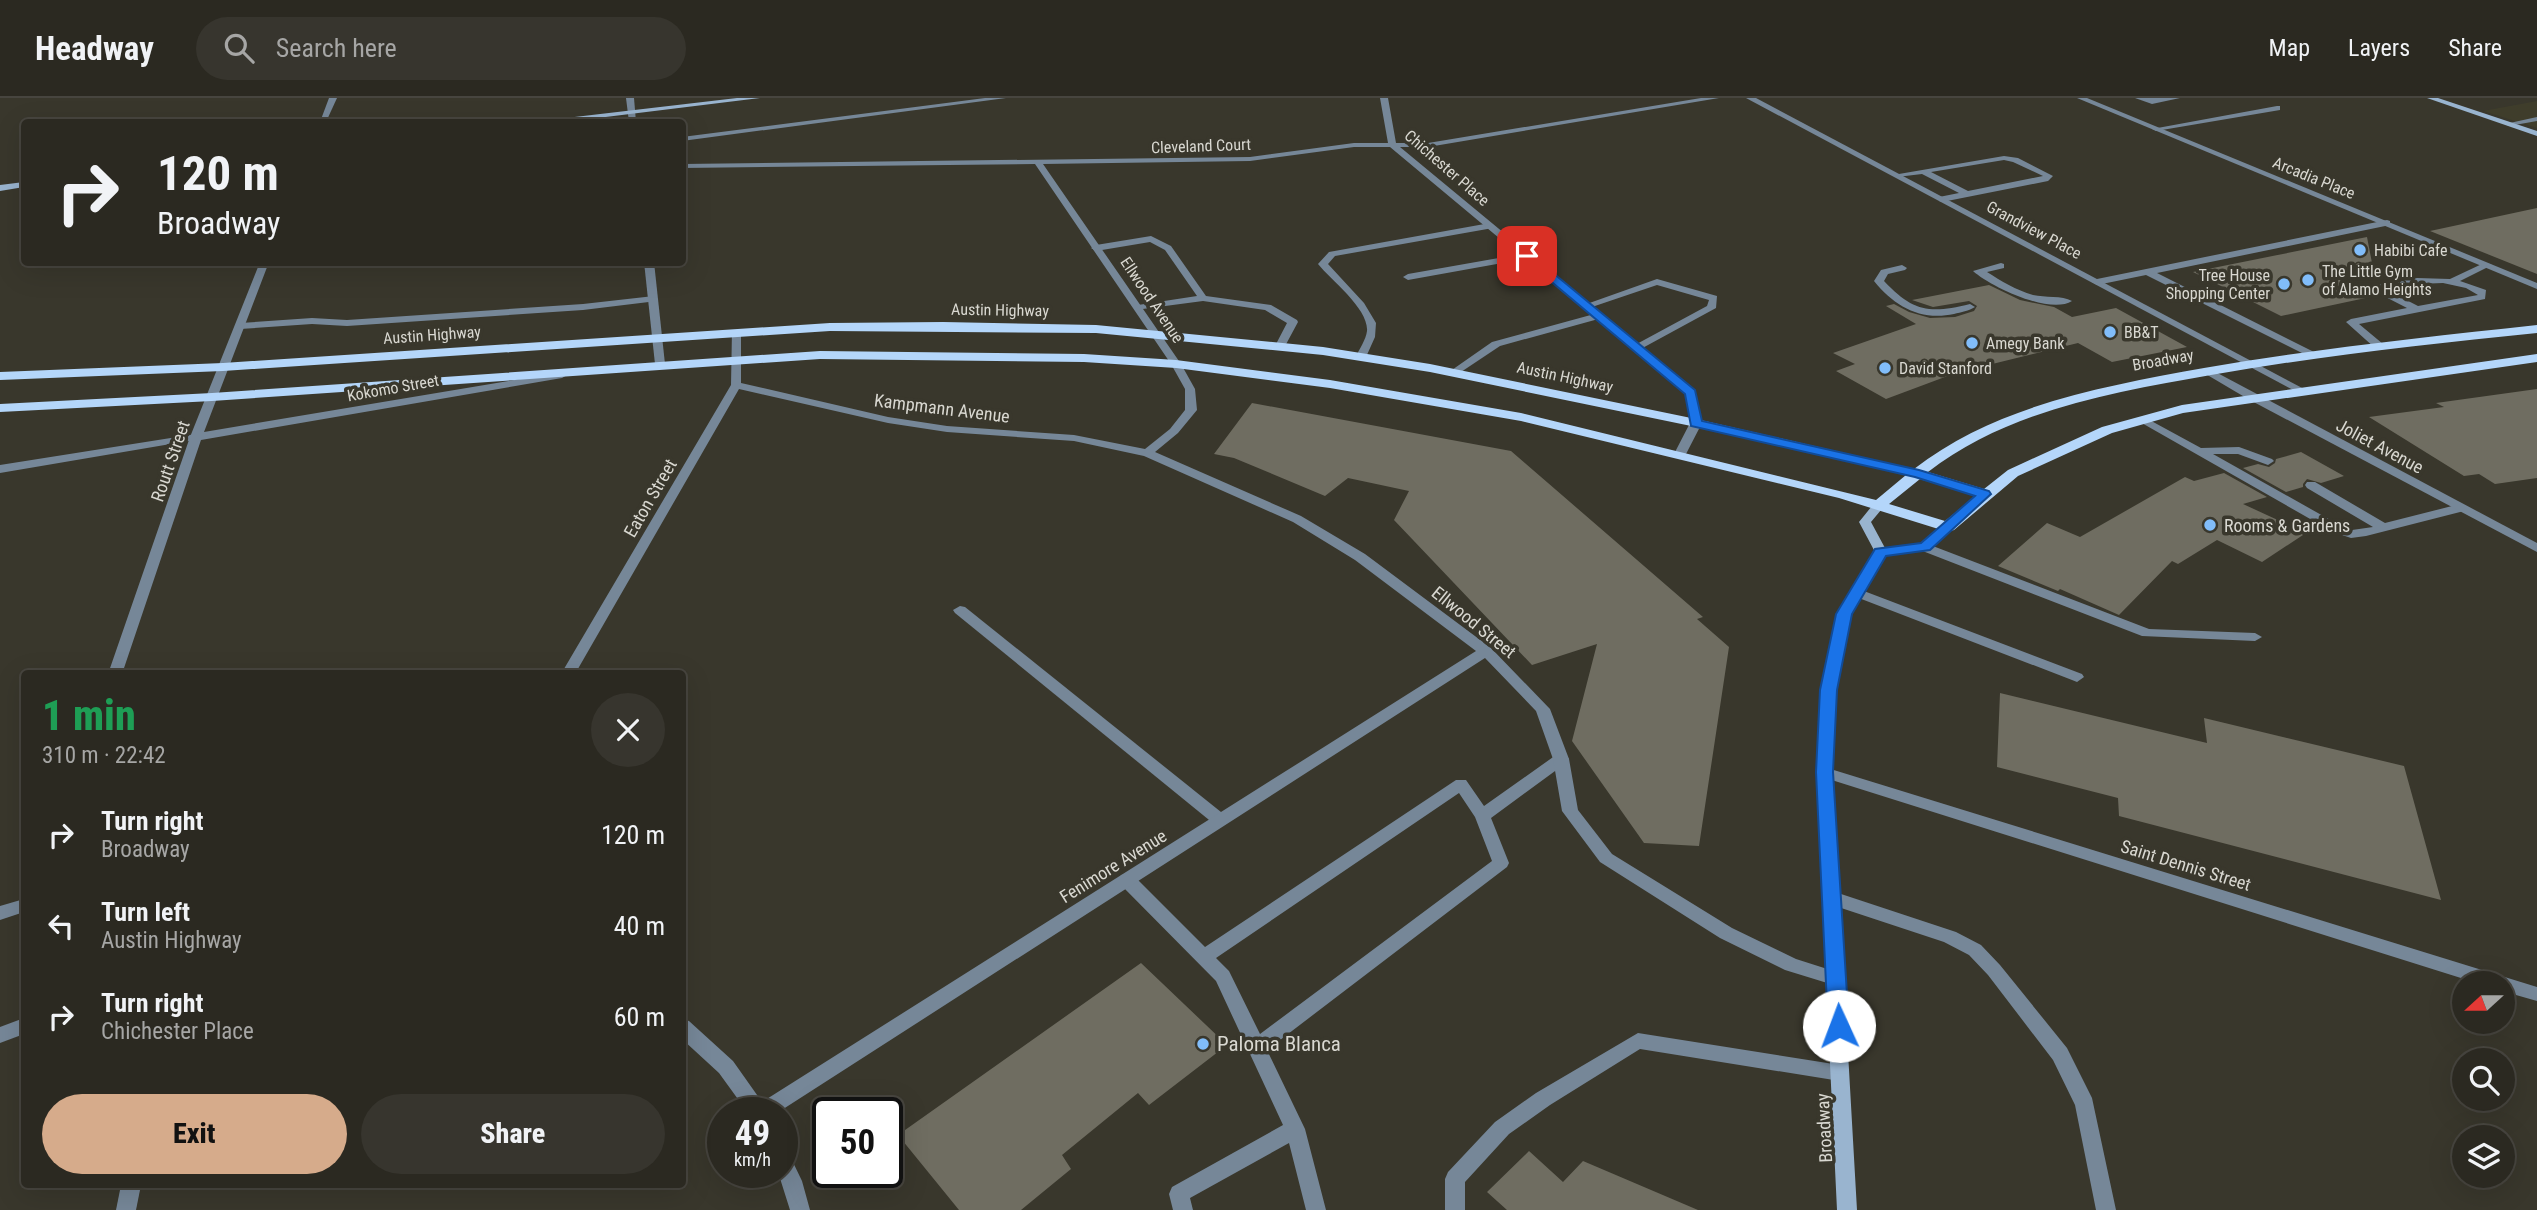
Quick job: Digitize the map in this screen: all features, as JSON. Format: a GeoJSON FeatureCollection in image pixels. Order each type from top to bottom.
{"type":"FeatureCollection","features":[{"type":"Feature","properties":{"kind":"main road"},"geometry":{"type":"LineString","coordinates":[[576,119],[756,98]]}},
{"type":"Feature","properties":{"kind":"main road"},"geometry":{"type":"LineString","coordinates":[[2431,98],[2537,134]]}},
{"type":"Feature","properties":{"kind":"main road"},"geometry":{"type":"LineString","coordinates":[[0,188],[21,185]]}},
{"type":"Feature","properties":{"kind":"main road","name":"Austin Highway"},"geometry":{"type":"LineString","coordinates":[[0,376],[223,367],[830,327],[943,326],[1096,330],[1280,346],[1454,372],[1919,474],[1984,494]]}},
{"type":"Feature","properties":{"kind":"main road","name":"Broadway"},"geometry":{"type":"LineString","coordinates":[[1880,505],[1963,442],[2005,423],[2056,405],[2122,387],[2253,363],[2537,329]]}},
{"type":"Feature","properties":{"kind":"main road"},"geometry":{"type":"LineString","coordinates":[[0,408],[212,397],[820,355],[931,354],[1084,358],[1176,364],[1421,399],[1521,418],[1680,454],[1880,505],[1948,527]]}},
{"type":"Feature","properties":{"kind":"main road"},"geometry":{"type":"LineString","coordinates":[[1880,505],[1865,522],[1881,552],[1925,547],[2013,472],[2107,430],[2182,409],[2252,397],[2537,358]]}},
{"type":"Feature","properties":{"kind":"main road","name":"Broadway"},"geometry":{"type":"LineString","coordinates":[[1847,1210],[1825,772],[1829,690],[1844,614],[1881,552]]}},
{"type":"Feature","properties":{"kind":"street"},"geometry":{"type":"LineString","coordinates":[[324,119],[333,98]]}},
{"type":"Feature","properties":{"kind":"street"},"geometry":{"type":"LineString","coordinates":[[630,98],[632,119]]}},
{"type":"Feature","properties":{"kind":"street"},"geometry":{"type":"LineString","coordinates":[[686,138],[1002,98]]}},
{"type":"Feature","properties":{"kind":"street","name":"Chichester Place"},"geometry":{"type":"LineString","coordinates":[[1384,98],[1392,145],[1691,393],[1696,423]]}},
{"type":"Feature","properties":{"kind":"street","name":"Cleveland Court"},"geometry":{"type":"LineString","coordinates":[[686,166],[1250,159],[1354,145],[1428,145],[1716,98]]}},
{"type":"Feature","properties":{"kind":"street","name":"Grandview Place"},"geometry":{"type":"LineString","coordinates":[[1750,98],[2301,390]]}},
{"type":"Feature","properties":{"kind":"street","name":"Arcadia Place"},"geometry":{"type":"LineString","coordinates":[[2081,98],[2537,286]]}},
{"type":"Feature","properties":{"kind":"street"},"geometry":{"type":"LineString","coordinates":[[2138,98],[2152,102],[2176,98]]}},
{"type":"Feature","properties":{"kind":"street"},"geometry":{"type":"LineString","coordinates":[[2156,129],[2277,108]]}},
{"type":"Feature","properties":{"kind":"street"},"geometry":{"type":"LineString","coordinates":[[2509,124],[2537,119]]}},
{"type":"Feature","properties":{"kind":"street"},"geometry":{"type":"LineString","coordinates":[[1897,175],[2004,158],[2015,159],[2049,176],[1942,199]]}},
{"type":"Feature","properties":{"kind":"street","name":"Ellwood Avenue"},"geometry":{"type":"LineString","coordinates":[[1038,162],[1156,334],[1190,389],[1191,410],[1174,431],[1147,453]]}},
{"type":"Feature","properties":{"kind":"street"},"geometry":{"type":"LineString","coordinates":[[1923,171],[1967,194]]}},
{"type":"Feature","properties":{"kind":"street"},"geometry":{"type":"LineString","coordinates":[[2097,282],[2387,223]]}},
{"type":"Feature","properties":{"kind":"street"},"geometry":{"type":"LineString","coordinates":[[1361,357],[1372,330],[1370,321],[1323,264],[1325,258],[1332,254],[1490,226]]}},
{"type":"Feature","properties":{"kind":"street"},"geometry":{"type":"LineString","coordinates":[[1096,247],[1151,239],[1168,248],[1203,298]]}},
{"type":"Feature","properties":{"kind":"street"},"geometry":{"type":"LineString","coordinates":[[1408,277],[1527,256]]}},
{"type":"Feature","properties":{"kind":"street"},"geometry":{"type":"LineString","coordinates":[[2454,280],[2487,265]]}},
{"type":"Feature","properties":{"kind":"street","name":"Routt Street"},"geometry":{"type":"LineString","coordinates":[[116,670],[196,437],[263,266]]}},
{"type":"Feature","properties":{"kind":"street"},"geometry":{"type":"LineString","coordinates":[[650,266],[660,364]]}},
{"type":"Feature","properties":{"kind":"street"},"geometry":{"type":"LineString","coordinates":[[2001,266],[1978,271],[2023,297],[2042,301],[2067,301]]}},
{"type":"Feature","properties":{"kind":"street"},"geometry":{"type":"LineString","coordinates":[[1902,268],[1884,272],[1879,281],[1890,294],[1920,311],[1934,315],[1970,307]]}},
{"type":"Feature","properties":{"kind":"street"},"geometry":{"type":"LineString","coordinates":[[2148,272],[2312,355]]}},
{"type":"Feature","properties":{"kind":"street"},"geometry":{"type":"LineString","coordinates":[[2379,346],[2351,322],[2482,297],[2483,292],[2454,280],[2432,278],[2375,288],[2416,309]]}},
{"type":"Feature","properties":{"kind":"street"},"geometry":{"type":"LineString","coordinates":[[1586,306],[1657,282],[1714,298],[1711,308],[1637,348]]}},
{"type":"Feature","properties":{"kind":"street"},"geometry":{"type":"LineString","coordinates":[[1357,302],[1359,288]]}},
{"type":"Feature","properties":{"kind":"street"},"geometry":{"type":"LineString","coordinates":[[1138,308],[1203,298],[1268,307],[1293,322],[1280,346]]}},
{"type":"Feature","properties":{"kind":"street"},"geometry":{"type":"LineString","coordinates":[[240,326],[312,321],[347,323],[583,307],[654,299]]}},
{"type":"Feature","properties":{"kind":"street"},"geometry":{"type":"LineString","coordinates":[[1454,372],[1496,344],[1598,316]]}},
{"type":"Feature","properties":{"kind":"street","name":"Eaton Street"},"geometry":{"type":"LineString","coordinates":[[570,670],[736,385],[736,332]]}},
{"type":"Feature","properties":{"kind":"street","name":"Kokomo Street"},"geometry":{"type":"LineString","coordinates":[[0,469],[594,369]]}},
{"type":"Feature","properties":{"kind":"street","name":"Joliet Avenue"},"geometry":{"type":"LineString","coordinates":[[2208,371],[2537,548]]}},
{"type":"Feature","properties":{"kind":"street","name":"Kampmann Avenue"},"geometry":{"type":"LineString","coordinates":[[736,385],[888,420],[947,429],[1074,438],[1147,453]]}},
{"type":"Feature","properties":{"kind":"street"},"geometry":{"type":"LineString","coordinates":[[2144,420],[2351,534],[2460,508]]}},
{"type":"Feature","properties":{"kind":"street"},"geometry":{"type":"LineString","coordinates":[[1680,454],[1696,423]]}},
{"type":"Feature","properties":{"kind":"street"},"geometry":{"type":"LineString","coordinates":[[2200,451],[2239,450],[2268,461]]}},
{"type":"Feature","properties":{"kind":"street","name":"Ellwood Street"},"geometry":{"type":"LineString","coordinates":[[1147,453],[1297,519],[1360,557],[1486,651],[1543,709],[1561,759],[1570,811],[1605,858],[1726,933],[1791,965],[1837,979]]}},
{"type":"Feature","properties":{"kind":"street"},"geometry":{"type":"LineString","coordinates":[[2311,485],[2385,528]]}},
{"type":"Feature","properties":{"kind":"street"},"geometry":{"type":"LineString","coordinates":[[1925,547],[2147,633],[2255,637]]}},
{"type":"Feature","properties":{"kind":"street"},"geometry":{"type":"LineString","coordinates":[[1856,592],[2077,677]]}},
{"type":"Feature","properties":{"kind":"street"},"geometry":{"type":"LineString","coordinates":[[960,610],[1220,820]]}},
{"type":"Feature","properties":{"kind":"street","name":"Fenimore Avenue"},"geometry":{"type":"LineString","coordinates":[[785,1097],[1486,651]]}},
{"type":"Feature","properties":{"kind":"street"},"geometry":{"type":"LineString","coordinates":[[1482,816],[1561,759]]}},
{"type":"Feature","properties":{"kind":"street","name":"Saint Dennis Street"},"geometry":{"type":"LineString","coordinates":[[1825,772],[2537,994]]}},
{"type":"Feature","properties":{"kind":"street"},"geometry":{"type":"LineString","coordinates":[[1204,957],[1461,784],[1482,816],[1501,863],[1257,1047]]}},
{"type":"Feature","properties":{"kind":"street"},"geometry":{"type":"LineString","coordinates":[[1127,880],[1223,975],[1295,1129],[1316,1210]]}},
{"type":"Feature","properties":{"kind":"street"},"geometry":{"type":"LineString","coordinates":[[1832,898],[1950,937],[1975,950],[1994,970],[2060,1054],[2085,1104],[2106,1210]]}},
{"type":"Feature","properties":{"kind":"street"},"geometry":{"type":"LineString","coordinates":[[0,913],[21,907]]}},
{"type":"Feature","properties":{"kind":"street"},"geometry":{"type":"LineString","coordinates":[[0,1035],[21,1027]]}},
{"type":"Feature","properties":{"kind":"street"},"geometry":{"type":"LineString","coordinates":[[686,1031],[726,1067],[748,1097]]}},
{"type":"Feature","properties":{"kind":"street"},"geometry":{"type":"LineString","coordinates":[[1455,1210],[1455,1179],[1502,1128],[1543,1099],[1638,1041],[1840,1073]]}},
{"type":"Feature","properties":{"kind":"street"},"geometry":{"type":"LineString","coordinates":[[1183,1210],[1179,1194],[1295,1129]]}},
{"type":"Feature","properties":{"kind":"street"},"geometry":{"type":"LineString","coordinates":[[125,1210],[130,1188]]}},
{"type":"Feature","properties":{"kind":"street"},"geometry":{"type":"LineString","coordinates":[[794,1188],[800,1210]]}},
{"type":"Feature","properties":{"kind":"shaded area"},"geometry":{"type":"Polygon","coordinates":[[[2537,101],[2537,128],[2483,111],[2537,101]]]}},
{"type":"Feature","properties":{"kind":"building"},"geometry":{"type":"Polygon","coordinates":[[[2537,208],[2537,274],[2430,231],[2537,208]]]}},
{"type":"Feature","properties":{"kind":"building","name":"Tree House Shopping Center"},"geometry":{"type":"Polygon","coordinates":[[[2367,237],[2372,263],[2326,273],[2375,296],[2281,316],[2193,272],[2367,237]]]}},
{"type":"Feature","properties":{"kind":"building"},"geometry":{"type":"Polygon","coordinates":[[[1989,285],[2020,300],[2054,307],[2072,317],[2116,308],[2187,347],[2112,362],[2078,343],[1980,367],[1977,365],[1886,399],[1836,371],[1855,364],[1833,353],[1916,324],[1886,306],[1894,304],[1930,318],[1955,317],[1974,311],[1977,306],[1969,301],[1933,307],[1912,300],[1989,285]]]}},
{"type":"Feature","properties":{"kind":"building"},"geometry":{"type":"Polygon","coordinates":[[[2537,389],[2537,478],[2495,484],[2479,474],[2464,476],[2369,417],[2444,407],[2436,403],[2537,389]]]}},
{"type":"Feature","properties":{"kind":"building"},"geometry":{"type":"Polygon","coordinates":[[[1252,403],[1511,451],[1703,617],[1697,619],[1729,647],[1699,846],[1644,843],[1572,741],[1597,644],[1532,665],[1394,520],[1409,491],[1348,478],[1325,496],[1234,458],[1214,454],[1252,403]]]}},
{"type":"Feature","properties":{"kind":"building"},"geometry":{"type":"Polygon","coordinates":[[[2301,452],[2344,476],[2321,483],[2307,479],[2303,487],[2286,492],[2243,468],[2258,464],[2269,467],[2276,459],[2301,452]]]}},
{"type":"Feature","properties":{"kind":"building"},"geometry":{"type":"Polygon","coordinates":[[[2224,473],[2267,497],[2243,504],[2306,533],[2262,562],[2217,540],[2178,564],[2172,561],[2119,615],[1998,566],[2047,523],[2080,537],[2185,477],[2194,481],[2224,473]]]}},
{"type":"Feature","properties":{"kind":"building"},"geometry":{"type":"Polygon","coordinates":[[[2000,693],[2207,743],[2204,718],[2404,766],[2441,900],[2119,816],[2118,798],[1997,767],[2000,693]]]}},
{"type":"Feature","properties":{"kind":"building"},"geometry":{"type":"Polygon","coordinates":[[[1141,963],[1227,1045],[1149,1105],[1138,1093],[1062,1155],[1071,1169],[1021,1210],[959,1210],[903,1141],[903,1131],[1141,963]]]}},
{"type":"Feature","properties":{"kind":"building"},"geometry":{"type":"Polygon","coordinates":[[[1529,1151],[1563,1182],[1583,1161],[1698,1210],[1507,1210],[1487,1192],[1529,1151]]]}},
{"type":"Feature","properties":{"kind":"place","name":"Habibi Cafe"},"geometry":{"type":"Point","coordinates":[2360,250]}},
{"type":"Feature","properties":{"kind":"place","name":"The Little Gym of Alamo Heights"},"geometry":{"type":"Point","coordinates":[2308,280]}},
{"type":"Feature","properties":{"kind":"place","name":"Tree House Shopping Center"},"geometry":{"type":"Point","coordinates":[2284,284]}},
{"type":"Feature","properties":{"kind":"place","name":"BB&T"},"geometry":{"type":"Point","coordinates":[2110,332]}},
{"type":"Feature","properties":{"kind":"place","name":"Amegy Bank"},"geometry":{"type":"Point","coordinates":[1972,343]}},
{"type":"Feature","properties":{"kind":"place","name":"David Stanford"},"geometry":{"type":"Point","coordinates":[1885,368]}},
{"type":"Feature","properties":{"kind":"place","name":"Rooms & Gardens"},"geometry":{"type":"Point","coordinates":[2210,525]}},
{"type":"Feature","properties":{"kind":"place","name":"Paloma Blanca"},"geometry":{"type":"Point","coordinates":[1203,1044]}},
{"type":"Feature","properties":{"kind":"route"},"geometry":{"type":"LineString","coordinates":[[1527,256],[1691,393],[1696,423],[1919,474],[1984,494],[1925,547],[1881,552],[1867,571],[1844,614],[1829,690],[1825,772],[1839,1026]]}}]}
